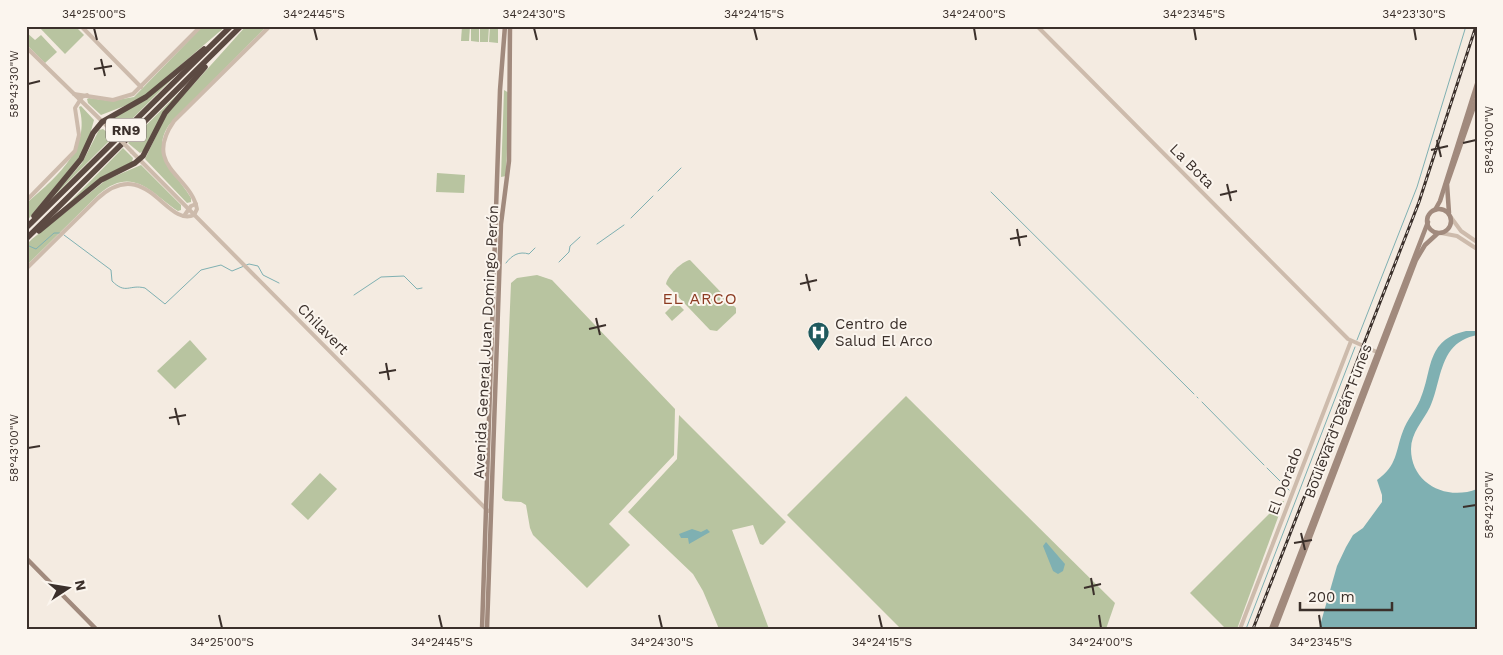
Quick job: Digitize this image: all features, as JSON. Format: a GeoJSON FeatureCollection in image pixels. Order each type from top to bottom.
{"type":"FeatureCollection","features":[{"type":"Feature","properties":{"kind":"highway","name":"RN9"},"geometry":{"type":"LineString","coordinates":[[26,227],[230,26]]}},
{"type":"Feature","properties":{"kind":"highway","name":"RN9"},"geometry":{"type":"LineString","coordinates":[[26,241],[241,26]]}},
{"type":"Feature","properties":{"kind":"highway"},"geometry":{"type":"LineString","coordinates":[[26,227],[78,164],[102,122],[146,97],[225,32]]}},
{"type":"Feature","properties":{"kind":"highway"},"geometry":{"type":"LineString","coordinates":[[26,241],[101,180],[139,159],[165,113],[222,46]]}},
{"type":"Feature","properties":{"kind":"main road","name":"Avenida General Juan Domingo Perón"},"geometry":{"type":"LineString","coordinates":[[487,629],[497,176],[500,90],[506,26]]}},
{"type":"Feature","properties":{"kind":"main road","name":"Avenida General Juan Domingo Perón"},"geometry":{"type":"LineString","coordinates":[[482,629],[489,512],[501,224],[508,177],[511,90],[510,26]]}},
{"type":"Feature","properties":{"kind":"main road"},"geometry":{"type":"LineString","coordinates":[[1477,84],[1440,201],[1428,222],[1429,229],[1439,234],[1449,225],[1447,184],[1477,98]]}},
{"type":"Feature","properties":{"kind":"main road"},"geometry":{"type":"LineString","coordinates":[[500,90],[506,86],[511,90]]}},
{"type":"Feature","properties":{"kind":"main road"},"geometry":{"type":"LineString","coordinates":[[497,176],[501,180],[508,177]]}},
{"type":"Feature","properties":{"kind":"main road"},"geometry":{"type":"LineString","coordinates":[[1435,210],[1444,209],[1449,214]]}},
{"type":"Feature","properties":{"kind":"main road","name":"Boulevard Deán Funes"},"geometry":{"type":"LineString","coordinates":[[1275,629],[1428,222]]}},
{"type":"Feature","properties":{"kind":"main road","name":"Boulevard Deán Funes"},"geometry":{"type":"LineString","coordinates":[[1271,629],[1419,253],[1439,234]]}},
{"type":"Feature","properties":{"kind":"main road"},"geometry":{"type":"LineString","coordinates":[[26,558],[96,629]]}},
{"type":"Feature","properties":{"kind":"street"},"geometry":{"type":"LineString","coordinates":[[26,29],[29,26]]}},
{"type":"Feature","properties":{"kind":"street"},"geometry":{"type":"LineString","coordinates":[[80,26],[142,87]]}},
{"type":"Feature","properties":{"kind":"street"},"geometry":{"type":"LineString","coordinates":[[26,201],[75,151],[79,135],[74,94],[119,100],[133,94],[201,26]]}},
{"type":"Feature","properties":{"kind":"street"},"geometry":{"type":"LineString","coordinates":[[26,269],[105,192],[124,184],[135,185],[148,190],[174,211],[184,216],[194,215],[196,204],[169,166],[164,154],[165,136],[174,121],[270,26]]}},
{"type":"Feature","properties":{"kind":"street","name":"La Bota"},"geometry":{"type":"LineString","coordinates":[[1036,26],[1351,341],[1379,353]]}},
{"type":"Feature","properties":{"kind":"street","name":"Chilavert"},"geometry":{"type":"LineString","coordinates":[[26,47],[109,128],[489,512]]}},
{"type":"Feature","properties":{"kind":"street"},"geometry":{"type":"LineString","coordinates":[[75,108],[80,100],[89,95]]}},
{"type":"Feature","properties":{"kind":"street"},"geometry":{"type":"LineString","coordinates":[[184,216],[188,208],[196,204]]}},
{"type":"Feature","properties":{"kind":"street"},"geometry":{"type":"LineString","coordinates":[[1449,214],[1462,231],[1477,242]]}},
{"type":"Feature","properties":{"kind":"street"},"geometry":{"type":"LineString","coordinates":[[1439,234],[1458,236],[1477,248]]}},
{"type":"Feature","properties":{"kind":"street","name":"El Dorado"},"geometry":{"type":"LineString","coordinates":[[1240,629],[1351,341]]}},
{"type":"Feature","properties":{"kind":"green space"},"geometry":{"type":"Polygon","coordinates":[[[38,26],[75,26],[84,35],[65,54],[38,26]]]}},
{"type":"Feature","properties":{"kind":"green space"},"geometry":{"type":"Polygon","coordinates":[[[203,26],[226,26],[140,100],[101,115],[88,103],[87,99],[89,98],[111,101],[134,97],[203,26]]]}},
{"type":"Feature","properties":{"kind":"green space"},"geometry":{"type":"Polygon","coordinates":[[[246,26],[267,26],[169,125],[164,136],[162,145],[164,155],[191,198],[191,202],[187,203],[145,159],[166,115],[246,26]]]}},
{"type":"Feature","properties":{"kind":"green space"},"geometry":{"type":"Polygon","coordinates":[[[462,26],[470,26],[469,41],[461,41],[462,26]]]}},
{"type":"Feature","properties":{"kind":"green space"},"geometry":{"type":"Polygon","coordinates":[[[471,26],[479,26],[479,42],[471,41],[471,26]]]}},
{"type":"Feature","properties":{"kind":"green space"},"geometry":{"type":"Polygon","coordinates":[[[480,26],[489,26],[488,42],[480,42],[480,26]]]}},
{"type":"Feature","properties":{"kind":"green space"},"geometry":{"type":"Polygon","coordinates":[[[490,26],[498,26],[498,43],[489,42],[490,26]]]}},
{"type":"Feature","properties":{"kind":"green space"},"geometry":{"type":"Polygon","coordinates":[[[26,32],[35,40],[41,35],[57,52],[45,63],[26,44],[26,32]]]}},
{"type":"Feature","properties":{"kind":"green space"},"geometry":{"type":"Polygon","coordinates":[[[183,68],[118,133],[110,124],[110,120],[183,68]]]}},
{"type":"Feature","properties":{"kind":"green space"},"geometry":{"type":"Polygon","coordinates":[[[185,87],[164,113],[143,151],[140,153],[128,143],[185,87]]]}},
{"type":"Feature","properties":{"kind":"green space"},"geometry":{"type":"Polygon","coordinates":[[[504,90],[509,93],[506,176],[501,177],[504,90]]]}},
{"type":"Feature","properties":{"kind":"green space"},"geometry":{"type":"Polygon","coordinates":[[[81,106],[94,120],[86,149],[26,222],[26,204],[59,173],[76,149],[82,122],[79,107],[81,106]]]}},
{"type":"Feature","properties":{"kind":"green space"},"geometry":{"type":"Polygon","coordinates":[[[103,129],[113,137],[49,201],[82,163],[99,130],[103,129]]]}},
{"type":"Feature","properties":{"kind":"green space"},"geometry":{"type":"Polygon","coordinates":[[[123,148],[133,158],[132,162],[109,174],[58,214],[123,148]]]}},
{"type":"Feature","properties":{"kind":"green space"},"geometry":{"type":"Polygon","coordinates":[[[141,165],[181,205],[181,210],[178,211],[141,185],[132,182],[122,182],[111,186],[99,194],[26,266],[26,245],[32,239],[106,180],[141,165]]]}},
{"type":"Feature","properties":{"kind":"green space"},"geometry":{"type":"Polygon","coordinates":[[[437,173],[465,175],[464,193],[436,192],[437,173]]]}},
{"type":"Feature","properties":{"kind":"green space"},"geometry":{"type":"Polygon","coordinates":[[[690,260],[736,308],[736,313],[717,331],[710,330],[666,284],[675,269],[690,260]]]}},
{"type":"Feature","properties":{"kind":"green space"},"geometry":{"type":"Polygon","coordinates":[[[537,275],[552,280],[675,409],[674,455],[609,524],[630,545],[587,588],[533,535],[526,505],[521,502],[505,501],[502,498],[511,283],[517,278],[537,275]]]}},
{"type":"Feature","properties":{"kind":"green space"},"geometry":{"type":"Polygon","coordinates":[[[676,302],[684,310],[672,321],[665,313],[676,302]]]}},
{"type":"Feature","properties":{"kind":"green space"},"geometry":{"type":"Polygon","coordinates":[[[190,340],[207,359],[175,389],[157,371],[190,340]]]}},
{"type":"Feature","properties":{"kind":"green space"},"geometry":{"type":"Polygon","coordinates":[[[906,396],[1115,603],[1106,629],[901,629],[787,515],[906,396]]]}},
{"type":"Feature","properties":{"kind":"green space"},"geometry":{"type":"Polygon","coordinates":[[[679,415],[786,522],[763,545],[760,544],[753,525],[732,530],[769,629],[719,629],[703,591],[693,574],[628,512],[677,459],[679,415]]]}},
{"type":"Feature","properties":{"kind":"green space"},"geometry":{"type":"Polygon","coordinates":[[[320,473],[337,489],[308,520],[291,504],[320,473]]]}},
{"type":"Feature","properties":{"kind":"green space"},"geometry":{"type":"Polygon","coordinates":[[[1284,501],[1237,629],[1226,629],[1190,593],[1284,501]]]}},
{"type":"Feature","properties":{"kind":"water"},"geometry":{"type":"Polygon","coordinates":[[[1466,331],[1477,331],[1477,335],[1459,342],[1447,356],[1433,400],[1415,432],[1411,449],[1417,472],[1433,487],[1454,493],[1477,489],[1477,629],[1319,629],[1337,566],[1346,547],[1353,535],[1363,528],[1382,502],[1382,495],[1377,480],[1389,469],[1395,458],[1405,427],[1420,400],[1432,358],[1443,342],[1453,335],[1466,331]]]}},
{"type":"Feature","properties":{"kind":"water"},"geometry":{"type":"Polygon","coordinates":[[[692,529],[701,532],[707,529],[710,532],[689,544],[688,538],[681,538],[679,534],[692,529]]]}},
{"type":"Feature","properties":{"kind":"water"},"geometry":{"type":"Polygon","coordinates":[[[1046,542],[1065,564],[1063,571],[1058,574],[1053,571],[1043,546],[1046,542]]]}},
{"type":"Feature","properties":{"kind":"waterway"},"geometry":{"type":"LineString","coordinates":[[1357,340],[1417,187],[1466,26]]}},
{"type":"Feature","properties":{"kind":"waterway"},"geometry":{"type":"LineString","coordinates":[[658,191],[681,168]]}},
{"type":"Feature","properties":{"kind":"waterway"},"geometry":{"type":"LineString","coordinates":[[991,192],[1194,394]]}},
{"type":"Feature","properties":{"kind":"waterway"},"geometry":{"type":"LineString","coordinates":[[631,218],[653,196]]}},
{"type":"Feature","properties":{"kind":"waterway"},"geometry":{"type":"LineString","coordinates":[[597,244],[624,225]]}},
{"type":"Feature","properties":{"kind":"waterway"},"geometry":{"type":"LineString","coordinates":[[29,246],[36,249],[54,233],[60,233]]}},
{"type":"Feature","properties":{"kind":"waterway"},"geometry":{"type":"LineString","coordinates":[[64,235],[111,270],[112,281],[117,285],[124,288],[145,288],[165,304],[201,270],[221,265],[232,271],[249,264],[258,266],[263,275],[279,283]]}},
{"type":"Feature","properties":{"kind":"waterway"},"geometry":{"type":"LineString","coordinates":[[559,262],[569,252],[570,246],[580,237]]}},
{"type":"Feature","properties":{"kind":"waterway"},"geometry":{"type":"LineString","coordinates":[[506,263],[516,254],[529,254],[535,248]]}},
{"type":"Feature","properties":{"kind":"waterway"},"geometry":{"type":"LineString","coordinates":[[354,295],[381,277],[404,276],[417,289],[422,288]]}},
{"type":"Feature","properties":{"kind":"waterway"},"geometry":{"type":"LineString","coordinates":[[1246,629],[1355,347]]}},
{"type":"Feature","properties":{"kind":"waterway"},"geometry":{"type":"LineString","coordinates":[[1202,402],[1264,465]]}},
{"type":"Feature","properties":{"kind":"waterway"},"geometry":{"type":"LineString","coordinates":[[1267,468],[1289,490]]}},
{"type":"Feature","properties":{"kind":"railway"},"geometry":{"type":"LineString","coordinates":[[1253,629],[1419,202],[1476,26]]}},
{"type":"Feature","properties":{"kind":"place","name":"Centro de Salud El Arco"},"geometry":{"type":"Point","coordinates":[819,352]}},
{"type":"Feature","properties":{"kind":"district","name":"EL ARCO"},"geometry":{"type":"Point","coordinates":[700,298]}}]}
